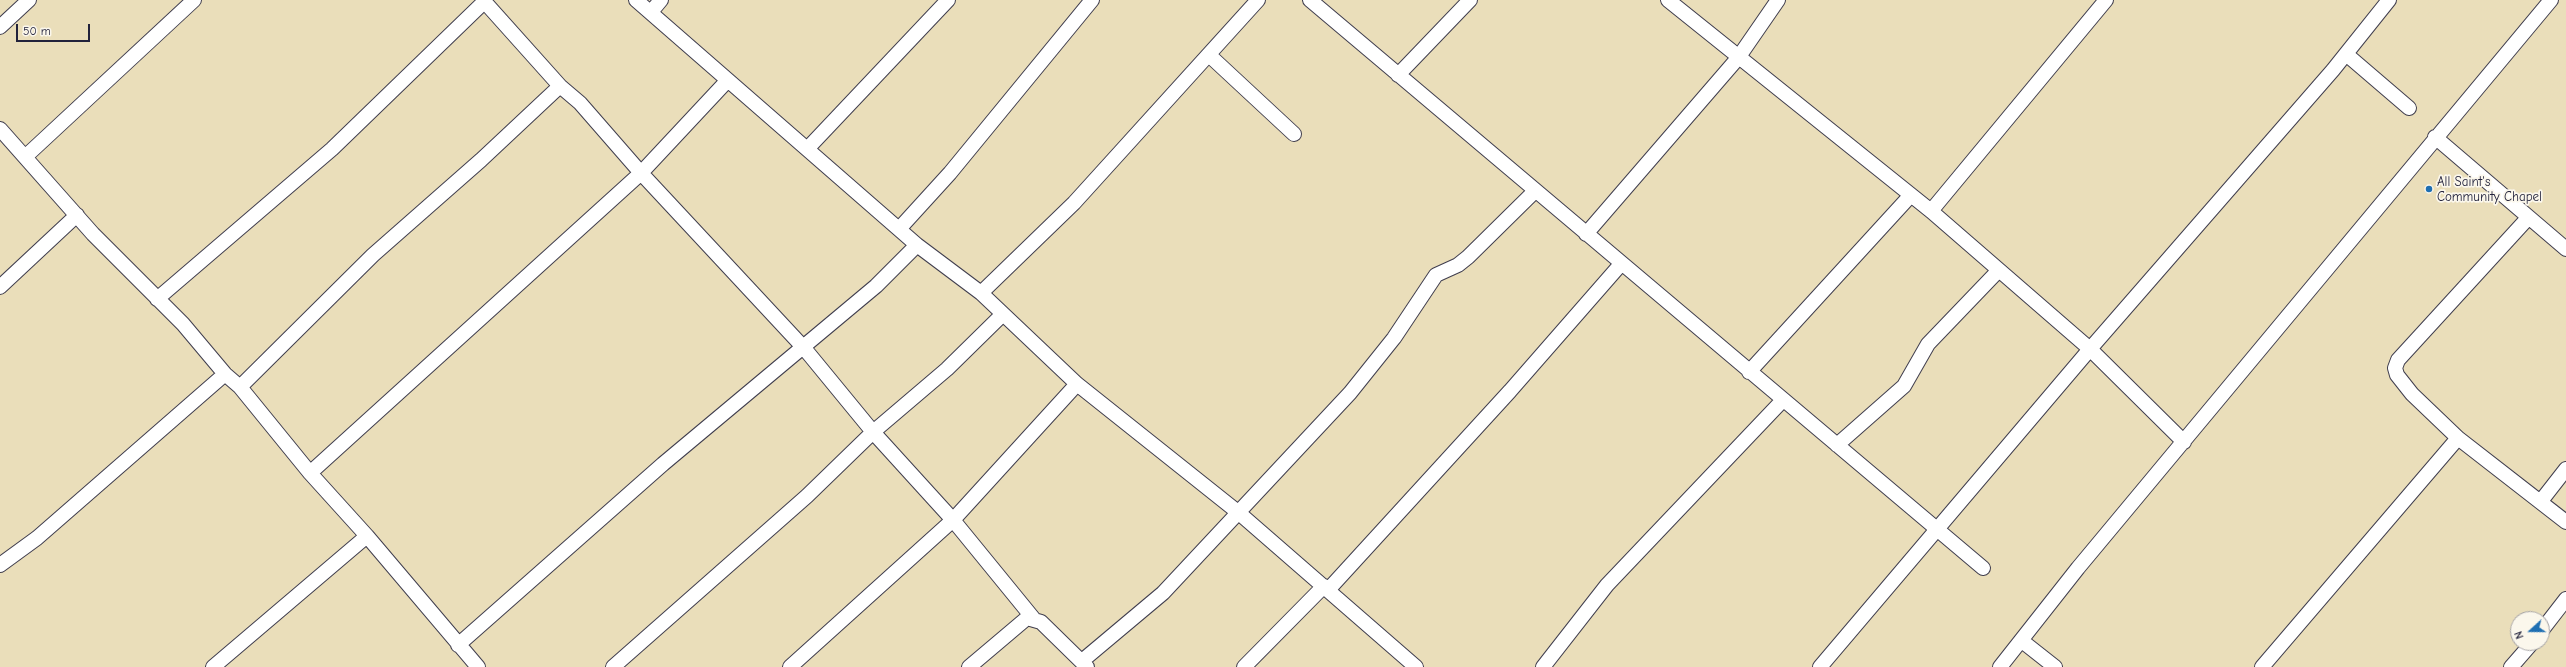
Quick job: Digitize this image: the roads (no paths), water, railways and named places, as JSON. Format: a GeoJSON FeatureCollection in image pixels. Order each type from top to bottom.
{"type":"FeatureCollection","features":[{"type":"Feature","properties":{"kind":"street"},"geometry":{"type":"LineString","coordinates":[[0,27],[29,0]]}},
{"type":"Feature","properties":{"kind":"street"},"geometry":{"type":"LineString","coordinates":[[25,157],[194,0]]}},
{"type":"Feature","properties":{"kind":"street"},"geometry":{"type":"LineString","coordinates":[[636,0],[727,81],[808,148],[917,245],[980,293],[1077,384],[1239,513],[1416,667]]}},
{"type":"Feature","properties":{"kind":"street"},"geometry":{"type":"LineString","coordinates":[[651,12],[661,0]]}},
{"type":"Feature","properties":{"kind":"street"},"geometry":{"type":"LineString","coordinates":[[808,148],[948,0]]}},
{"type":"Feature","properties":{"kind":"street"},"geometry":{"type":"LineString","coordinates":[[899,228],[950,173],[1092,0]]}},
{"type":"Feature","properties":{"kind":"street"},"geometry":{"type":"LineString","coordinates":[[980,293],[1074,203],[1258,0]]}},
{"type":"Feature","properties":{"kind":"street"},"geometry":{"type":"LineString","coordinates":[[1310,0],[1782,400],[1983,568]]}},
{"type":"Feature","properties":{"kind":"street"},"geometry":{"type":"LineString","coordinates":[[1398,75],[1470,0]]}},
{"type":"Feature","properties":{"kind":"street"},"geometry":{"type":"LineString","coordinates":[[1668,0],[1738,58],[1931,211],[2090,349],[2184,442]]}},
{"type":"Feature","properties":{"kind":"street"},"geometry":{"type":"LineString","coordinates":[[1586,234],[1738,58],[1778,0]]}},
{"type":"Feature","properties":{"kind":"street"},"geometry":{"type":"LineString","coordinates":[[1931,211],[2106,0]]}},
{"type":"Feature","properties":{"kind":"street"},"geometry":{"type":"LineString","coordinates":[[1820,667],[2090,349],[2346,54],[2390,0]]}},
{"type":"Feature","properties":{"kind":"street"},"geometry":{"type":"LineString","coordinates":[[2000,667],[2078,568],[2184,442],[2435,137],[2551,0]]}},
{"type":"Feature","properties":{"kind":"street"},"geometry":{"type":"LineString","coordinates":[[157,299],[332,149],[483,1],[560,86],[580,103],[641,173],[804,348],[873,432],[953,520],[1033,618],[1041,622],[1085,664],[1164,593],[1350,393],[1394,338],[1436,275],[1458,265],[1468,257],[1535,191]]}},
{"type":"Feature","properties":{"kind":"street"},"geometry":{"type":"LineString","coordinates":[[2346,54],[2409,108]]}},
{"type":"Feature","properties":{"kind":"street"},"geometry":{"type":"LineString","coordinates":[[1209,55],[1294,134]]}},
{"type":"Feature","properties":{"kind":"street"},"geometry":{"type":"LineString","coordinates":[[310,473],[641,173],[727,81]]}},
{"type":"Feature","properties":{"kind":"street"},"geometry":{"type":"LineString","coordinates":[[240,387],[373,255],[481,160],[560,86]]}},
{"type":"Feature","properties":{"kind":"street"},"geometry":{"type":"LineString","coordinates":[[0,129],[77,215],[157,299],[183,324],[225,374],[240,387],[310,473],[367,536],[478,667]]}},
{"type":"Feature","properties":{"kind":"street"},"geometry":{"type":"LineString","coordinates":[[2435,137],[2528,218],[2564,243]]}},
{"type":"Feature","properties":{"kind":"street"},"geometry":{"type":"LineString","coordinates":[[1749,372],[1911,195]]}},
{"type":"Feature","properties":{"kind":"street"},"geometry":{"type":"LineString","coordinates":[[0,287],[77,215]]}},
{"type":"Feature","properties":{"kind":"street"},"geometry":{"type":"LineString","coordinates":[[2528,218],[2396,363],[2397,375],[2402,382],[2458,438],[2541,501],[2566,522]]}},
{"type":"Feature","properties":{"kind":"street"},"geometry":{"type":"LineString","coordinates":[[458,645],[675,454],[804,348],[876,286],[917,245]]}},
{"type":"Feature","properties":{"kind":"street"},"geometry":{"type":"LineString","coordinates":[[1244,667],[1326,588],[1505,397],[1621,264]]}},
{"type":"Feature","properties":{"kind":"street"},"geometry":{"type":"LineString","coordinates":[[1837,445],[1904,386],[1928,344],[1999,270]]}},
{"type":"Feature","properties":{"kind":"street"},"geometry":{"type":"LineString","coordinates":[[613,667],[807,496],[873,432],[946,369],[1003,314]]}},
{"type":"Feature","properties":{"kind":"street"},"geometry":{"type":"LineString","coordinates":[[0,565],[37,538],[225,374]]}},
{"type":"Feature","properties":{"kind":"street"},"geometry":{"type":"LineString","coordinates":[[790,667],[953,520],[1077,384]]}},
{"type":"Feature","properties":{"kind":"street"},"geometry":{"type":"LineString","coordinates":[[1543,667],[1607,585],[1782,400]]}},
{"type":"Feature","properties":{"kind":"street"},"geometry":{"type":"LineString","coordinates":[[2262,667],[2458,438]]}},
{"type":"Feature","properties":{"kind":"street"},"geometry":{"type":"LineString","coordinates":[[2541,501],[2566,468]]}},
{"type":"Feature","properties":{"kind":"street"},"geometry":{"type":"LineString","coordinates":[[213,667],[367,536]]}},
{"type":"Feature","properties":{"kind":"street"},"geometry":{"type":"LineString","coordinates":[[2550,620],[2566,599]]}},
{"type":"Feature","properties":{"kind":"street"},"geometry":{"type":"LineString","coordinates":[[969,667],[1021,621],[1033,618]]}},
{"type":"Feature","properties":{"kind":"street"},"geometry":{"type":"LineString","coordinates":[[2022,641],[2055,667]]}},
{"type":"Feature","properties":{"kind":"street"},"geometry":{"type":"LineString","coordinates":[[2511,667],[2525,651]]}},
{"type":"Feature","properties":{"kind":"place","name":"All Saint's Community Chapel"},"geometry":{"type":"Point","coordinates":[2429,189]}}]}
